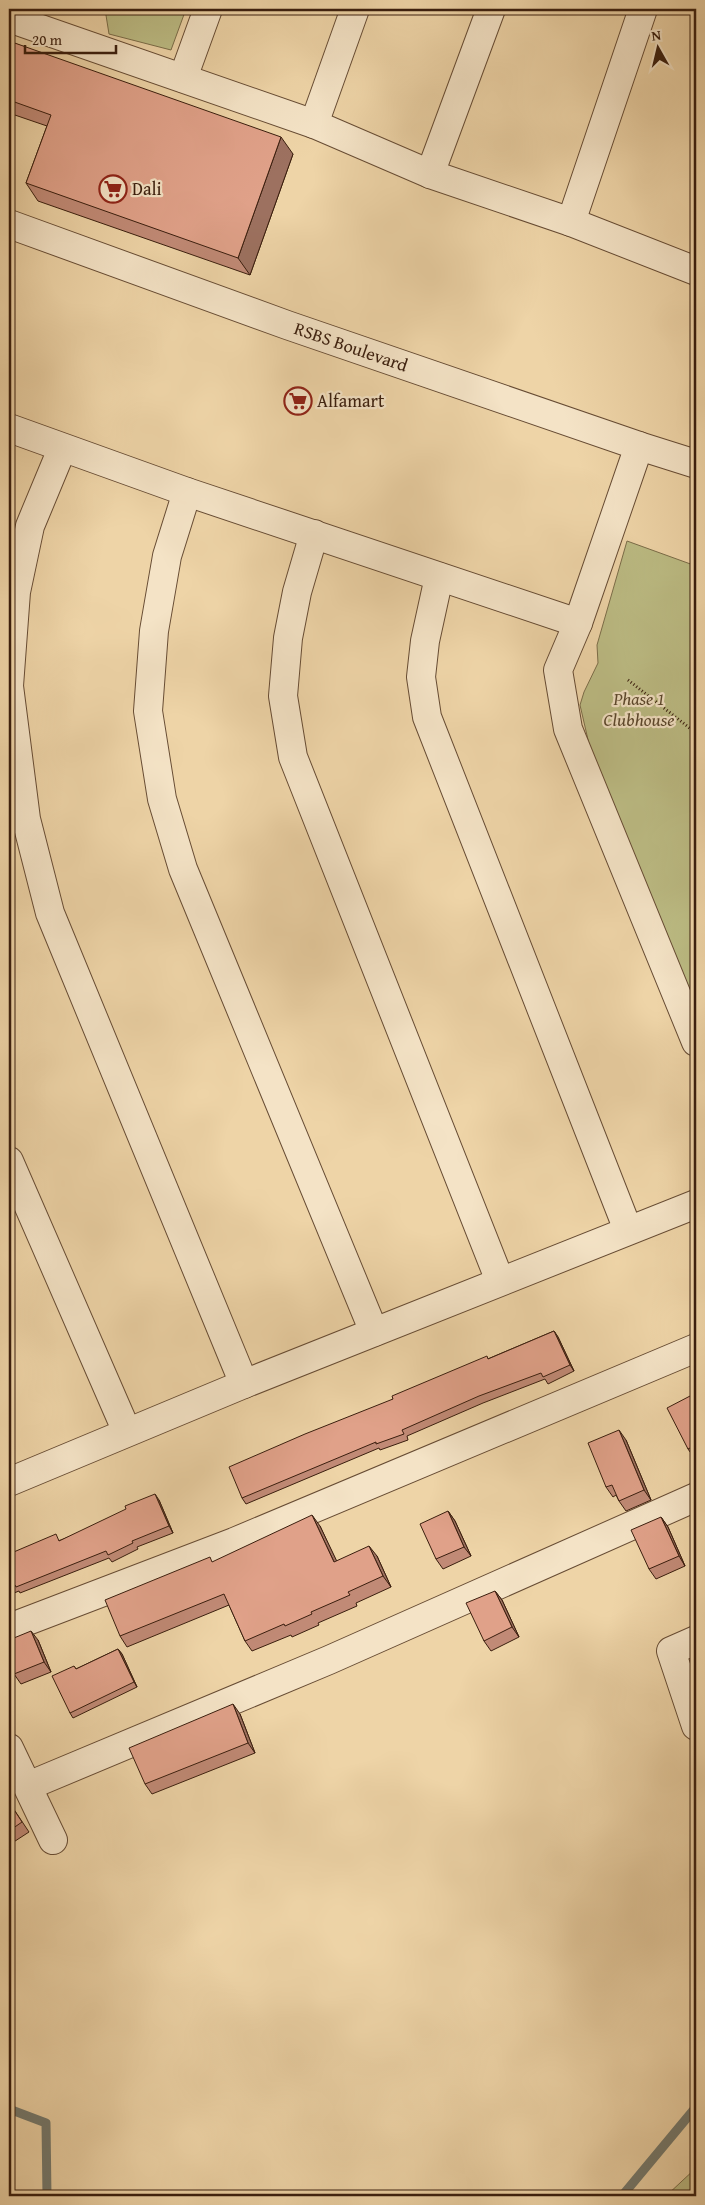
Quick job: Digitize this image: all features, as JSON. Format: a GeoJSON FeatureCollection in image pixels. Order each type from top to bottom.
{"type":"FeatureCollection","features":[{"type":"Feature","properties":{"kind":"street"},"geometry":{"type":"LineString","coordinates":[[183,78],[208,9]]}},
{"type":"Feature","properties":{"kind":"street"},"geometry":{"type":"LineString","coordinates":[[314,124],[355,9]]}},
{"type":"Feature","properties":{"kind":"street"},"geometry":{"type":"LineString","coordinates":[[430,174],[491,9]]}},
{"type":"Feature","properties":{"kind":"street"},"geometry":{"type":"LineString","coordinates":[[571,222],[643,9]]}},
{"type":"Feature","properties":{"kind":"street"},"geometry":{"type":"LineString","coordinates":[[9,18],[314,124],[430,174],[571,222],[696,271]]}},
{"type":"Feature","properties":{"kind":"street","name":"RSBS Boulevard"},"geometry":{"type":"LineString","coordinates":[[9,224],[287,325],[638,446],[696,464]]}},
{"type":"Feature","properties":{"kind":"street"},"geometry":{"type":"LineString","coordinates":[[9,428],[187,492],[578,623]]}},
{"type":"Feature","properties":{"kind":"street"},"geometry":{"type":"LineString","coordinates":[[638,446],[578,623],[558,670],[568,728],[696,1042]]}},
{"type":"Feature","properties":{"kind":"street"},"geometry":{"type":"LineString","coordinates":[[62,448],[30,526],[16,592],[9,686],[26,819],[50,913],[244,1384]]}},
{"type":"Feature","properties":{"kind":"street"},"geometry":{"type":"LineString","coordinates":[[187,492],[167,556],[154,631],[148,710],[162,799],[183,869],[374,1332]]}},
{"type":"Feature","properties":{"kind":"street"},"geometry":{"type":"LineString","coordinates":[[314,534],[297,592],[288,638],[282,696],[293,757],[500,1281]]}},
{"type":"Feature","properties":{"kind":"street"},"geometry":{"type":"LineString","coordinates":[[439,577],[425,641],[421,677],[427,717],[628,1230]]}},
{"type":"Feature","properties":{"kind":"street"},"geometry":{"type":"LineString","coordinates":[[9,1161],[127,1432]]}},
{"type":"Feature","properties":{"kind":"street"},"geometry":{"type":"LineString","coordinates":[[9,1482],[244,1384],[696,1204]]}},
{"type":"Feature","properties":{"kind":"street"},"geometry":{"type":"LineString","coordinates":[[9,1628],[234,1542],[696,1348]]}},
{"type":"Feature","properties":{"kind":"street"},"geometry":{"type":"LineString","coordinates":[[28,1786],[329,1660],[696,1497]]}},
{"type":"Feature","properties":{"kind":"street"},"geometry":{"type":"LineString","coordinates":[[696,1640],[671,1651],[696,1726]]}},
{"type":"Feature","properties":{"kind":"street"},"geometry":{"type":"LineString","coordinates":[[9,1748],[53,1840]]}},
{"type":"Feature","properties":{"kind":"path"},"geometry":{"type":"LineString","coordinates":[[628,680],[696,733]]}},
{"type":"Feature","properties":{"kind":"green space"},"geometry":{"type":"Polygon","coordinates":[[[105,9],[186,9],[171,50],[109,34],[105,9]]]}},
{"type":"Feature","properties":{"kind":"green space","name":"Phase 1 Clubhouse"},"geometry":{"type":"Polygon","coordinates":[[[627,541],[696,566],[696,1021],[592,757],[580,705],[598,663],[597,645],[627,541]]]}},
{"type":"Feature","properties":{"kind":"green space"},"geometry":{"type":"Polygon","coordinates":[[[696,2168],[696,2196],[666,2196],[696,2168]]]}},
{"type":"Feature","properties":{"kind":"building"},"geometry":{"type":"Polygon","coordinates":[[[9,41],[281,137],[238,258],[26,183],[51,115],[9,100],[9,41]]]}},
{"type":"Feature","properties":{"kind":"building"},"geometry":{"type":"Polygon","coordinates":[[[554,1331],[570,1365],[543,1377],[541,1373],[479,1396],[402,1430],[404,1434],[376,1444],[376,1442],[242,1498],[229,1467],[393,1399],[392,1396],[487,1356],[488,1359],[554,1331]]]}},
{"type":"Feature","properties":{"kind":"building"},"geometry":{"type":"Polygon","coordinates":[[[692,1395],[696,1404],[696,1445],[688,1449],[667,1408],[692,1395]]]}},
{"type":"Feature","properties":{"kind":"building"},"geometry":{"type":"Polygon","coordinates":[[[619,1430],[644,1490],[619,1501],[612,1485],[606,1487],[588,1443],[619,1430]]]}},
{"type":"Feature","properties":{"kind":"building"},"geometry":{"type":"Polygon","coordinates":[[[155,1494],[169,1526],[132,1541],[133,1543],[108,1555],[106,1551],[16,1587],[15,1585],[9,1587],[9,1554],[56,1534],[59,1541],[126,1509],[125,1506],[155,1494]]]}},
{"type":"Feature","properties":{"kind":"building"},"geometry":{"type":"Polygon","coordinates":[[[448,1511],[464,1547],[436,1559],[420,1524],[448,1511]]]}},
{"type":"Feature","properties":{"kind":"building"},"geometry":{"type":"Polygon","coordinates":[[[312,1515],[334,1562],[369,1546],[383,1576],[348,1592],[350,1595],[311,1612],[312,1614],[245,1641],[224,1594],[120,1636],[105,1600],[210,1557],[212,1562],[312,1515]]]}},
{"type":"Feature","properties":{"kind":"building"},"geometry":{"type":"Polygon","coordinates":[[[661,1517],[679,1556],[649,1569],[631,1530],[661,1517]]]}},
{"type":"Feature","properties":{"kind":"building"},"geometry":{"type":"Polygon","coordinates":[[[495,1591],[512,1627],[484,1641],[466,1603],[495,1591]]]}},
{"type":"Feature","properties":{"kind":"building"},"geometry":{"type":"Polygon","coordinates":[[[31,1631],[44,1662],[14,1674],[9,1661],[9,1640],[31,1631]]]}},
{"type":"Feature","properties":{"kind":"building"},"geometry":{"type":"Polygon","coordinates":[[[118,1649],[134,1682],[70,1713],[52,1676],[74,1666],[76,1669],[118,1649]]]}},
{"type":"Feature","properties":{"kind":"building"},"geometry":{"type":"Polygon","coordinates":[[[233,1704],[248,1743],[145,1784],[129,1748],[233,1704]]]}},
{"type":"Feature","properties":{"kind":"building"},"geometry":{"type":"Polygon","coordinates":[[[9,1802],[22,1822],[9,1831],[9,1802]]]}},
{"type":"Feature","properties":{"kind":"waterway"},"geometry":{"type":"LineString","coordinates":[[622,2196],[696,2107]]}},
{"type":"Feature","properties":{"kind":"waterway"},"geometry":{"type":"LineString","coordinates":[[9,2109],[46,2123],[47,2196]]}},
{"type":"Feature","properties":{"kind":"place","name":"Dali"},"geometry":{"type":"Point","coordinates":[113,189]}},
{"type":"Feature","properties":{"kind":"place","name":"Alfamart"},"geometry":{"type":"Point","coordinates":[298,401]}}]}
